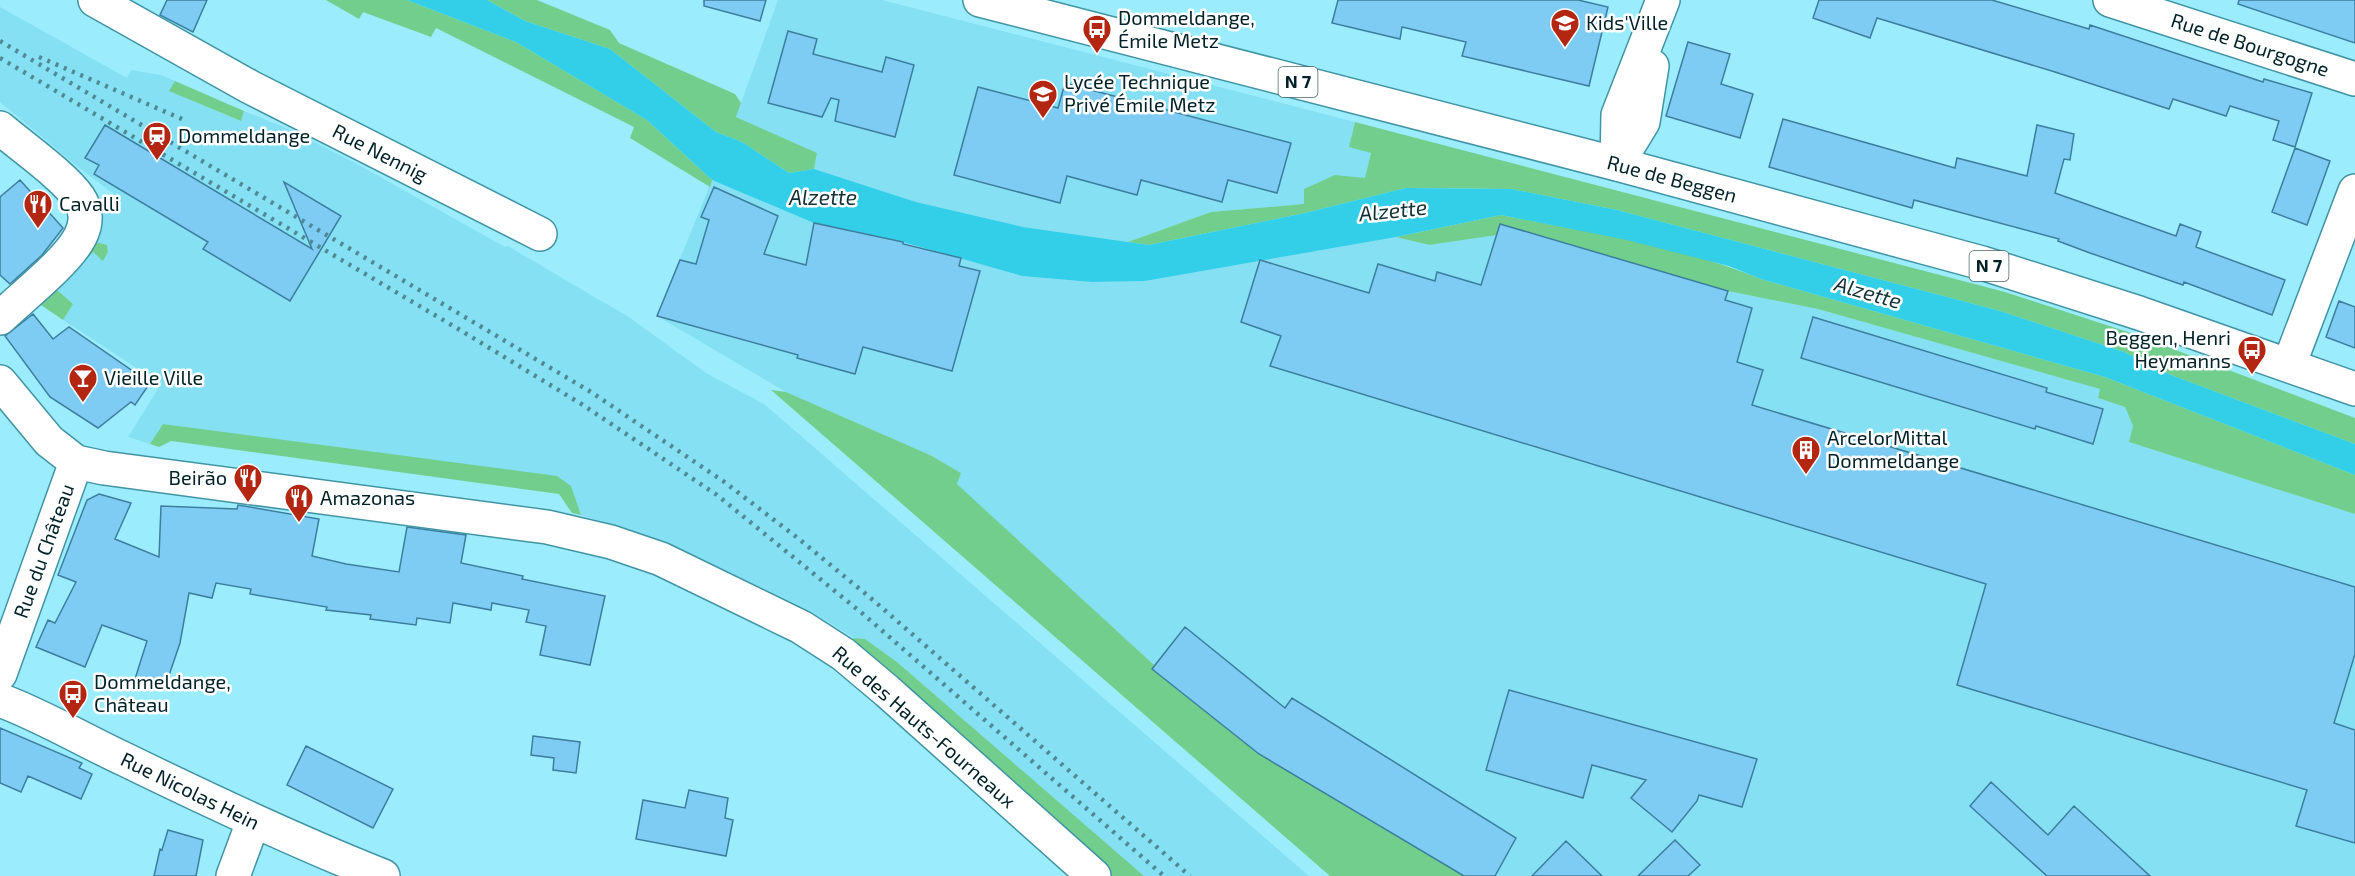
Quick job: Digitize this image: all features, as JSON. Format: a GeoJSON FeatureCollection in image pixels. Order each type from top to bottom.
{"type":"FeatureCollection","features":[{"type":"Feature","properties":{"kind":"street","name":"Rue Nennig"},"geometry":{"type":"LineString","coordinates":[[95,0],[250,87],[540,234]]}},
{"type":"Feature","properties":{"kind":"street","name":"Rue de Beggen"},"geometry":{"type":"LineString","coordinates":[[980,0],[1617,164],[1982,263],[2139,313],[2355,388]]}},
{"type":"Feature","properties":{"kind":"street"},"geometry":{"type":"LineString","coordinates":[[1617,164],[1642,122],[1664,0]]}},
{"type":"Feature","properties":{"kind":"street","name":"Rue de Bourgogne"},"geometry":{"type":"LineString","coordinates":[[2110,0],[2355,79]]}},
{"type":"Feature","properties":{"kind":"street"},"geometry":{"type":"LineString","coordinates":[[0,128],[68,186],[80,199],[86,217],[81,235],[71,251],[0,318]]}},
{"type":"Feature","properties":{"kind":"street"},"geometry":{"type":"LineString","coordinates":[[2289,365],[2355,190]]}},
{"type":"Feature","properties":{"kind":"street","name":"Rue des Hauts-Fourneaux"},"geometry":{"type":"LineString","coordinates":[[0,382],[11,412],[76,462],[104,468],[548,527],[611,542],[661,559],[801,627],[843,654],[1094,876]]}},
{"type":"Feature","properties":{"kind":"street","name":"Rue du Château"},"geometry":{"type":"LineString","coordinates":[[0,674],[76,462]]}},
{"type":"Feature","properties":{"kind":"street","name":"Rue Nicolas Hein"},"geometry":{"type":"LineString","coordinates":[[0,700],[28,710],[65,731],[253,822],[383,876]]}},
{"type":"Feature","properties":{"kind":"street"},"geometry":{"type":"LineString","coordinates":[[233,876],[253,822]]}},
{"type":"Feature","properties":{"kind":"shaded area","name":"Lycée Technique Privé Émile Metz"},"geometry":{"type":"Polygon","coordinates":[[[778,0],[882,0],[1355,122],[1349,147],[1371,152],[1365,179],[1304,204],[1211,212],[1128,242],[1023,227],[916,202],[814,169],[817,153],[736,117],[778,0]]]}},
{"type":"Feature","properties":{"kind":"shaded area"},"geometry":{"type":"Polygon","coordinates":[[[0,7],[127,78],[131,70],[161,75],[175,81],[170,91],[240,121],[244,111],[293,131],[357,164],[505,247],[508,246],[626,315],[706,373],[764,404],[1309,876],[1144,876],[897,662],[865,639],[854,638],[811,611],[667,543],[581,515],[571,486],[164,424],[150,444],[128,437],[161,384],[63,320],[73,304],[56,290],[93,251],[103,260],[108,252],[107,245],[96,242],[105,208],[114,194],[0,102],[0,7]]]}},
{"type":"Feature","properties":{"kind":"shaded area"},"geometry":{"type":"Polygon","coordinates":[[[712,180],[814,223],[903,242],[1022,276],[1092,282],[1145,281],[1396,237],[1429,245],[1497,235],[1500,224],[1728,291],[1818,309],[2100,389],[2098,398],[2125,407],[2133,426],[2129,442],[2355,514],[2355,876],[1464,876],[1259,754],[1152,669],[1154,665],[957,484],[961,473],[930,455],[786,392],[657,316],[712,180]]]}},
{"type":"Feature","properties":{"kind":"green space"},"geometry":{"type":"Polygon","coordinates":[[[326,0],[407,0],[516,42],[647,120],[712,180],[710,187],[630,138],[634,127],[436,28],[431,37],[363,12],[359,19],[326,0]]]}},
{"type":"Feature","properties":{"kind":"green space"},"geometry":{"type":"Polygon","coordinates":[[[487,0],[537,0],[610,30],[619,43],[735,94],[741,103],[736,117],[817,153],[814,169],[789,173],[742,142],[716,132],[610,49],[525,21],[487,0]]]}},
{"type":"Feature","properties":{"kind":"green space"},"geometry":{"type":"Polygon","coordinates":[[[175,81],[244,111],[241,121],[169,91],[175,81]]]}},
{"type":"Feature","properties":{"kind":"green space"},"geometry":{"type":"Polygon","coordinates":[[[1355,122],[2005,292],[2131,333],[2355,418],[2355,444],[2171,375],[2124,352],[2000,311],[1617,210],[1511,189],[1406,188],[1305,213],[1149,245],[1128,242],[1211,212],[1304,204],[1304,189],[1335,175],[1365,178],[1371,153],[1349,147],[1355,122]]]}},
{"type":"Feature","properties":{"kind":"green space"},"geometry":{"type":"Polygon","coordinates":[[[1501,215],[1666,248],[1761,279],[2105,377],[2355,475],[2355,514],[2129,442],[2133,426],[2125,407],[2098,398],[2100,389],[1818,309],[1728,291],[1500,224],[1497,235],[1429,245],[1396,237],[1501,215]]]}},
{"type":"Feature","properties":{"kind":"green space"},"geometry":{"type":"Polygon","coordinates":[[[96,242],[107,245],[108,252],[103,261],[93,252],[57,290],[73,304],[63,320],[35,301],[96,242]]]}},
{"type":"Feature","properties":{"kind":"green space"},"geometry":{"type":"Polygon","coordinates":[[[771,390],[786,392],[930,455],[961,473],[957,484],[1154,665],[1152,669],[1259,754],[1464,876],[1330,876],[771,390]]]}},
{"type":"Feature","properties":{"kind":"green space"},"geometry":{"type":"Polygon","coordinates":[[[163,424],[557,476],[571,486],[581,515],[572,513],[559,494],[171,441],[159,447],[150,444],[163,424]]]}},
{"type":"Feature","properties":{"kind":"green space"},"geometry":{"type":"Polygon","coordinates":[[[854,638],[865,639],[897,662],[1144,876],[1094,876],[843,654],[854,638]]]}},
{"type":"Feature","properties":{"kind":"water","name":"Alzette"},"geometry":{"type":"Polygon","coordinates":[[[407,0],[487,0],[525,21],[610,49],[716,132],[742,142],[789,173],[814,169],[916,202],[1023,227],[1149,245],[1305,213],[1406,188],[1511,189],[1617,210],[2000,311],[2124,352],[2171,375],[2355,444],[2355,475],[2105,377],[1761,279],[1729,266],[1627,240],[1501,215],[1396,237],[1145,281],[1092,282],[1022,276],[903,242],[814,223],[712,180],[647,120],[516,42],[407,0]]]}},
{"type":"Feature","properties":{"kind":"building"},"geometry":{"type":"Polygon","coordinates":[[[167,0],[207,0],[193,32],[160,15],[167,0]]]}},
{"type":"Feature","properties":{"kind":"building"},"geometry":{"type":"Polygon","coordinates":[[[704,0],[766,0],[760,21],[704,6],[704,0]]]}},
{"type":"Feature","properties":{"kind":"building"},"geometry":{"type":"Polygon","coordinates":[[[1338,0],[1578,0],[1608,7],[1589,86],[1462,56],[1466,42],[1402,27],[1400,39],[1332,23],[1338,0]]]}},
{"type":"Feature","properties":{"kind":"building"},"geometry":{"type":"Polygon","coordinates":[[[1819,0],[1992,0],[2089,29],[2090,25],[2263,82],[2264,79],[2312,93],[2295,147],[2273,140],[2279,121],[2230,106],[2226,116],[2173,99],[2169,109],[1877,18],[1870,38],[1813,18],[1819,0]]]}},
{"type":"Feature","properties":{"kind":"building"},"geometry":{"type":"Polygon","coordinates":[[[2239,0],[2355,0],[2355,43],[2238,4],[2239,0]]]}},
{"type":"Feature","properties":{"kind":"building"},"geometry":{"type":"Polygon","coordinates":[[[788,31],[817,39],[813,54],[882,72],[886,57],[914,65],[895,137],[835,121],[839,100],[831,98],[822,117],[768,103],[788,31]]]}},
{"type":"Feature","properties":{"kind":"building"},"geometry":{"type":"Polygon","coordinates":[[[1688,42],[1730,54],[1721,84],[1753,94],[1740,138],[1666,116],[1688,42]]]}},
{"type":"Feature","properties":{"kind":"building"},"geometry":{"type":"Polygon","coordinates":[[[1065,83],[1291,143],[1277,193],[1228,180],[1222,202],[1141,180],[1137,195],[1067,176],[1060,203],[954,175],[978,87],[1058,108],[1065,83]]]}},
{"type":"Feature","properties":{"kind":"building"},"geometry":{"type":"Polygon","coordinates":[[[1783,119],[1955,168],[1957,158],[2027,176],[2037,125],[2074,134],[2070,160],[2064,159],[2055,193],[2176,236],[2180,224],[2201,232],[2196,247],[2285,280],[2272,315],[2184,282],[2183,285],[2090,253],[2058,241],[2059,239],[1914,200],[1912,208],[1769,167],[1783,119]]]}},
{"type":"Feature","properties":{"kind":"building"},"geometry":{"type":"Polygon","coordinates":[[[105,125],[312,249],[284,182],[341,216],[290,301],[203,249],[208,242],[94,174],[99,165],[85,158],[105,125]]]}},
{"type":"Feature","properties":{"kind":"building"},"geometry":{"type":"Polygon","coordinates":[[[2295,148],[2330,161],[2307,225],[2272,212],[2295,148]]]}},
{"type":"Feature","properties":{"kind":"building"},"geometry":{"type":"Polygon","coordinates":[[[20,180],[63,228],[42,255],[10,284],[0,275],[0,197],[20,180]]]}},
{"type":"Feature","properties":{"kind":"building"},"geometry":{"type":"Polygon","coordinates":[[[714,187],[778,216],[764,254],[806,265],[814,223],[903,242],[903,244],[961,258],[959,266],[980,271],[952,371],[863,347],[855,374],[797,358],[798,355],[657,316],[680,260],[696,264],[709,220],[701,217],[714,187]]]}},
{"type":"Feature","properties":{"kind":"building","name":"ArcelorMittal Dommeldange"},"geometry":{"type":"Polygon","coordinates":[[[1500,224],[1728,291],[1725,300],[1752,308],[1737,362],[1763,370],[1752,405],[2355,587],[2355,654],[2334,723],[2355,730],[2355,843],[2296,826],[2307,790],[1957,685],[1986,584],[1270,366],[1281,336],[1241,322],[1260,260],[1369,293],[1378,264],[1435,281],[1437,272],[1481,285],[1500,224]]]}},
{"type":"Feature","properties":{"kind":"building"},"geometry":{"type":"Polygon","coordinates":[[[2339,301],[2355,307],[2355,348],[2326,337],[2339,301]]]}},
{"type":"Feature","properties":{"kind":"building"},"geometry":{"type":"Polygon","coordinates":[[[33,314],[53,339],[69,327],[150,383],[135,405],[131,402],[98,428],[50,397],[5,336],[33,314]]]}},
{"type":"Feature","properties":{"kind":"building"},"geometry":{"type":"Polygon","coordinates":[[[1813,317],[2047,388],[2046,392],[2103,409],[2093,444],[2036,426],[2035,429],[1801,358],[1813,317]]]}},
{"type":"Feature","properties":{"kind":"building"},"geometry":{"type":"Polygon","coordinates":[[[99,494],[131,503],[115,539],[159,557],[161,506],[237,509],[238,505],[319,519],[312,556],[399,572],[407,527],[466,535],[461,563],[523,576],[522,579],[605,596],[590,665],[540,655],[546,626],[526,622],[529,610],[492,603],[491,610],[453,603],[450,623],[417,618],[416,625],[370,619],[371,615],[326,610],[327,607],[250,594],[251,589],[216,583],[212,598],[189,593],[180,643],[164,690],[135,679],[147,641],[102,625],[85,667],[36,647],[48,620],[55,623],[76,582],[58,575],[87,500],[99,494]]]}},
{"type":"Feature","properties":{"kind":"building"},"geometry":{"type":"Polygon","coordinates":[[[1185,627],[1285,708],[1292,698],[1516,838],[1495,876],[1464,876],[1259,754],[1152,669],[1185,627]]]}},
{"type":"Feature","properties":{"kind":"building"},"geometry":{"type":"Polygon","coordinates":[[[1509,690],[1757,759],[1742,807],[1699,795],[1697,801],[1672,832],[1631,798],[1646,780],[1592,765],[1583,798],[1486,770],[1509,690]]]}},
{"type":"Feature","properties":{"kind":"building"},"geometry":{"type":"Polygon","coordinates":[[[0,728],[82,763],[79,768],[92,774],[81,799],[28,776],[21,792],[0,783],[0,728]]]}},
{"type":"Feature","properties":{"kind":"building"},"geometry":{"type":"Polygon","coordinates":[[[533,736],[580,742],[576,773],[553,770],[554,758],[531,755],[533,736]]]}},
{"type":"Feature","properties":{"kind":"building"},"geometry":{"type":"Polygon","coordinates":[[[306,746],[393,789],[373,828],[287,785],[306,746]]]}},
{"type":"Feature","properties":{"kind":"building"},"geometry":{"type":"Polygon","coordinates":[[[1991,782],[2048,835],[2074,806],[2150,876],[2047,876],[1970,806],[1991,782]]]}},
{"type":"Feature","properties":{"kind":"building"},"geometry":{"type":"Polygon","coordinates":[[[689,790],[728,798],[725,818],[733,820],[726,856],[636,839],[643,800],[685,808],[689,790]]]}},
{"type":"Feature","properties":{"kind":"building"},"geometry":{"type":"Polygon","coordinates":[[[168,830],[203,840],[196,876],[154,876],[160,849],[162,850],[168,830]]]}},
{"type":"Feature","properties":{"kind":"building"},"geometry":{"type":"Polygon","coordinates":[[[1675,840],[1700,865],[1688,876],[1638,876],[1675,840]]]}},
{"type":"Feature","properties":{"kind":"building"},"geometry":{"type":"Polygon","coordinates":[[[1566,841],[1602,876],[1532,876],[1566,841]]]}},
{"type":"Feature","properties":{"kind":"railway"},"geometry":{"type":"LineString","coordinates":[[0,41],[591,392],[723,481],[873,600],[1190,876]]}},
{"type":"Feature","properties":{"kind":"railway"},"geometry":{"type":"LineString","coordinates":[[39,57],[182,119]]}},
{"type":"Feature","properties":{"kind":"railway"},"geometry":{"type":"LineString","coordinates":[[0,58],[460,330],[583,405],[717,495],[863,614],[1164,876]]}},
{"type":"Feature","properties":{"kind":"place","name":"Kids'Ville"},"geometry":{"type":"Point","coordinates":[1565,48]}},
{"type":"Feature","properties":{"kind":"place","name":"Dommeldange, Émile Metz"},"geometry":{"type":"Point","coordinates":[1097,54]}},
{"type":"Feature","properties":{"kind":"place","name":"Lycée Technique Privé Émile Metz"},"geometry":{"type":"Point","coordinates":[1043,120]}},
{"type":"Feature","properties":{"kind":"place","name":"Dommeldange"},"geometry":{"type":"Point","coordinates":[157,162]}},
{"type":"Feature","properties":{"kind":"place","name":"Cavalli"},"geometry":{"type":"Point","coordinates":[38,230]}},
{"type":"Feature","properties":{"kind":"place","name":"Beggen, Henri Heymanns"},"geometry":{"type":"Point","coordinates":[2252,376]}},
{"type":"Feature","properties":{"kind":"place","name":"Vieille Ville"},"geometry":{"type":"Point","coordinates":[83,404]}},
{"type":"Feature","properties":{"kind":"place","name":"ArcelorMittal Dommeldange"},"geometry":{"type":"Point","coordinates":[1806,476]}},
{"type":"Feature","properties":{"kind":"place","name":"Beirão"},"geometry":{"type":"Point","coordinates":[248,504]}},
{"type":"Feature","properties":{"kind":"place","name":"Amazonas"},"geometry":{"type":"Point","coordinates":[299,524]}},
{"type":"Feature","properties":{"kind":"place","name":"Dommeldange, Château"},"geometry":{"type":"Point","coordinates":[73,720]}}]}
